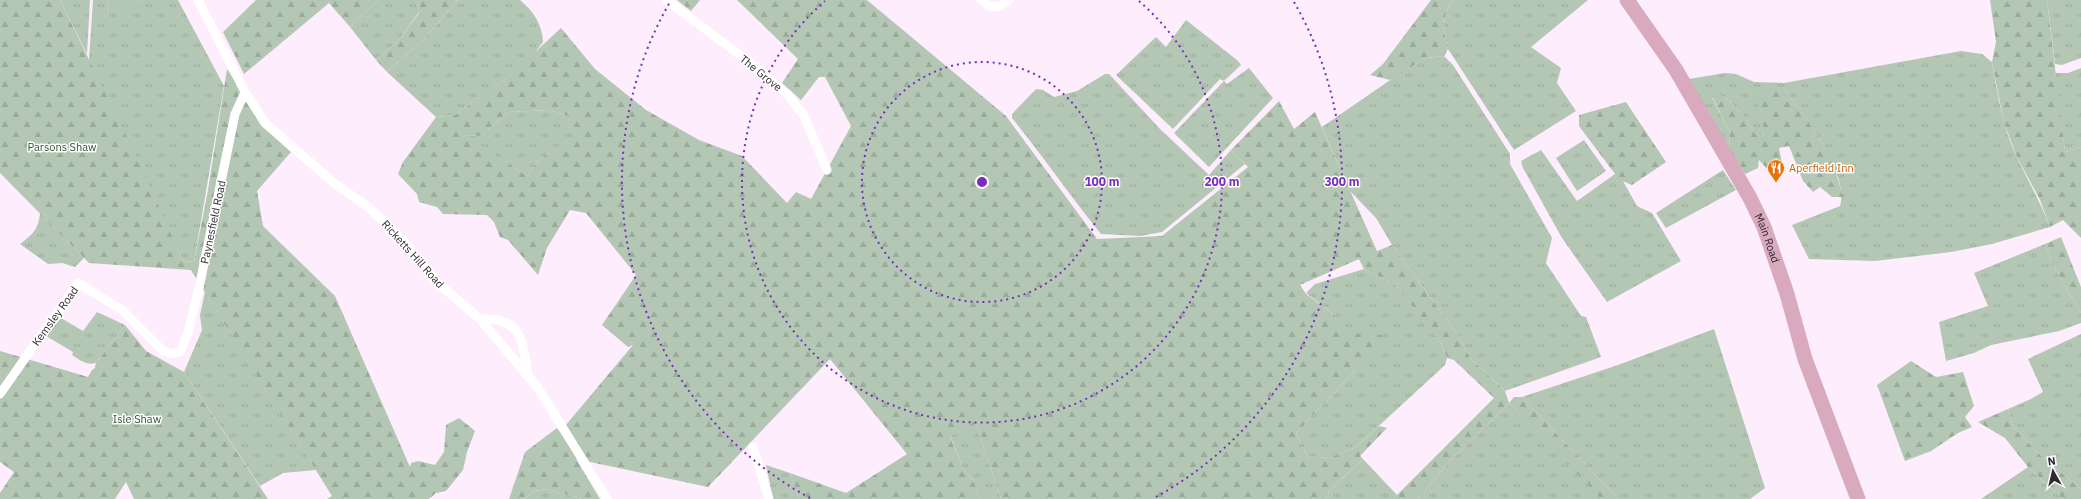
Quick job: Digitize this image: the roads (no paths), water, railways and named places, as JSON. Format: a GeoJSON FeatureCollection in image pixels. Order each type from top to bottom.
{"type":"FeatureCollection","features":[{"type":"Feature","properties":{"kind":"main road","name":"Main Road"},"geometry":{"type":"LineString","coordinates":[[1627,0],[1676,70],[1750,198],[1764,226],[1788,294],[1805,360],[1858,499]]}},
{"type":"Feature","properties":{"kind":"street","name":"Ricketts Hill Road"},"geometry":{"type":"LineString","coordinates":[[198,0],[244,92],[265,123],[334,183],[368,207],[401,238],[439,284],[480,319],[538,388],[607,499]]}},
{"type":"Feature","properties":{"kind":"street","name":"The Grove"},"geometry":{"type":"LineString","coordinates":[[666,0],[756,67],[788,95],[804,116],[827,170]]}},
{"type":"Feature","properties":{"kind":"street"},"geometry":{"type":"LineString","coordinates":[[981,0],[989,6],[998,7],[1009,0]]}},
{"type":"Feature","properties":{"kind":"street","name":"Paynesfield Road"},"geometry":{"type":"LineString","coordinates":[[181,351],[189,330],[199,288],[235,114],[244,92]]}},
{"type":"Feature","properties":{"kind":"street","name":"Kemsley Road"},"geometry":{"type":"LineString","coordinates":[[0,394],[78,283],[122,310],[163,351],[173,354],[181,351]]}},
{"type":"Feature","properties":{"kind":"street"},"geometry":{"type":"LineString","coordinates":[[480,319],[497,318],[510,325],[522,340],[528,376]]}},
{"type":"Feature","properties":{"kind":"street"},"geometry":{"type":"LineString","coordinates":[[753,447],[769,499]]}},
{"type":"Feature","properties":{"kind":"place","name":"Aperfield Inn"},"geometry":{"type":"Point","coordinates":[1776,183]}},
{"type":"Feature","properties":{"kind":"park label","name":"Parsons Shaw"},"geometry":{"type":"Point","coordinates":[62,147]}},
{"type":"Feature","properties":{"kind":"park label","name":"Isle Shaw"},"geometry":{"type":"Point","coordinates":[137,419]}}]}
